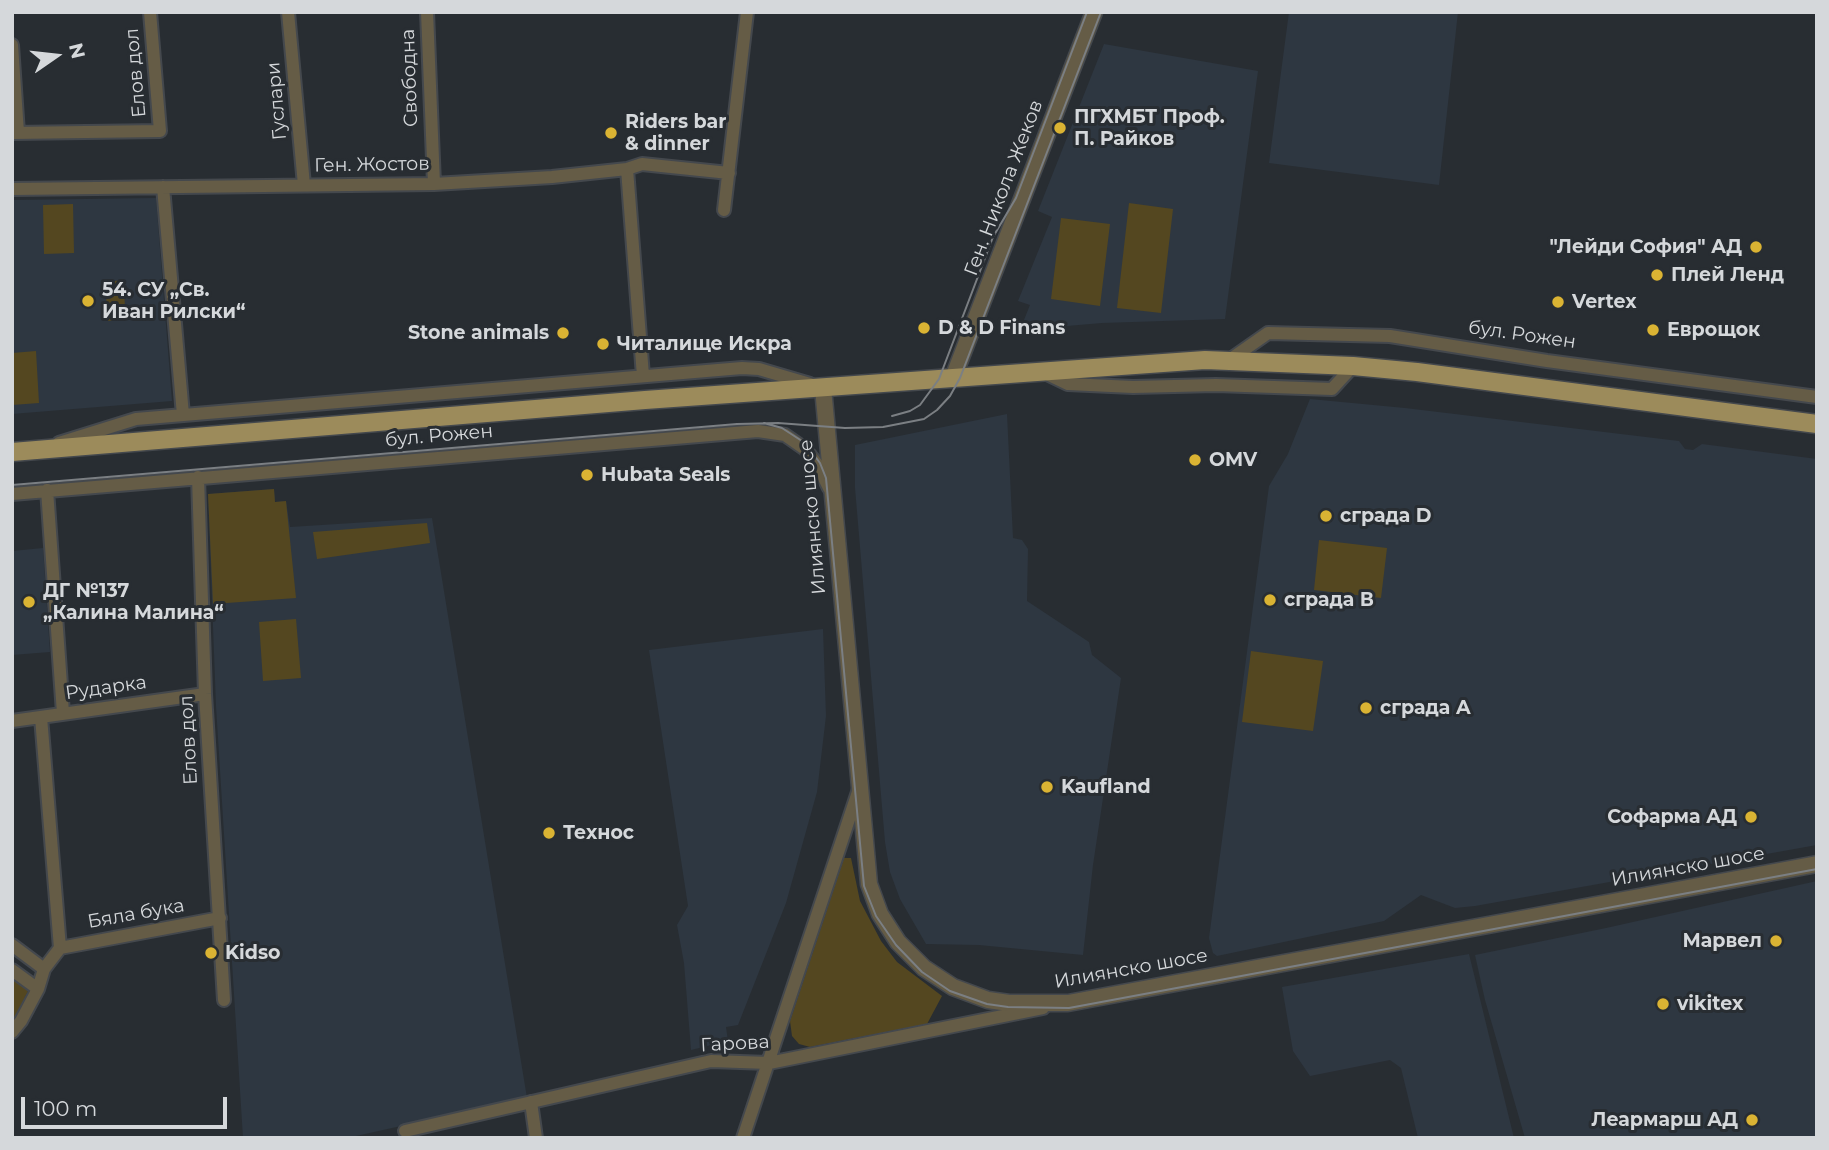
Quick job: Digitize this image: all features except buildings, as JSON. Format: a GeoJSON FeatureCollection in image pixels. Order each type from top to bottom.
{"type":"FeatureCollection","features":[{"type":"Feature","properties":{"kind":"main road","name":"бул. Рожен"},"geometry":{"type":"LineString","coordinates":[[12,453],[645,400],[1205,360],[1353,366],[1431,373],[1817,424]]}},
{"type":"Feature","properties":{"kind":"street","name":"Елов дол"},"geometry":{"type":"LineString","coordinates":[[15,133],[160,131],[150,12]]}},
{"type":"Feature","properties":{"kind":"street","name":"Гуслари"},"geometry":{"type":"LineString","coordinates":[[288,12],[304,186]]}},
{"type":"Feature","properties":{"kind":"street","name":"Свободна"},"geometry":{"type":"LineString","coordinates":[[427,12],[434,184]]}},
{"type":"Feature","properties":{"kind":"street"},"geometry":{"type":"LineString","coordinates":[[724,211],[747,12]]}},
{"type":"Feature","properties":{"kind":"street","name":"Ген. Никола Жеков"},"geometry":{"type":"LineString","coordinates":[[953,378],[1094,12]]}},
{"type":"Feature","properties":{"kind":"street"},"geometry":{"type":"LineString","coordinates":[[12,45],[15,133]]}},
{"type":"Feature","properties":{"kind":"street","name":"Ген. Жостов"},"geometry":{"type":"LineString","coordinates":[[12,189],[434,184],[552,177],[627,169],[642,164],[729,173]]}},
{"type":"Feature","properties":{"kind":"street"},"geometry":{"type":"LineString","coordinates":[[627,169],[643,376]]}},
{"type":"Feature","properties":{"kind":"street"},"geometry":{"type":"LineString","coordinates":[[163,187],[183,415]]}},
{"type":"Feature","properties":{"kind":"street","name":"бул. Рожен"},"geometry":{"type":"LineString","coordinates":[[1228,361],[1268,333],[1390,336],[1547,361],[1817,397]]}},
{"type":"Feature","properties":{"kind":"street","name":"бул. Рожен"},"geometry":{"type":"LineString","coordinates":[[1043,372],[1068,384],[1332,389],[1353,366]]}},
{"type":"Feature","properties":{"kind":"street","name":"бул. Рожен"},"geometry":{"type":"LineString","coordinates":[[32,451],[136,419],[742,368],[758,369],[823,388]]}},
{"type":"Feature","properties":{"kind":"street","name":"Илиянско шосе"},"geometry":{"type":"LineString","coordinates":[[823,388],[867,870],[873,899],[888,929],[910,955],[939,979],[988,1000],[1029,1004],[1068,1003],[1817,864]]}},
{"type":"Feature","properties":{"kind":"street","name":"бул. Рожен"},"geometry":{"type":"LineString","coordinates":[[12,494],[758,431],[785,435],[805,449],[826,478],[833,502]]}},
{"type":"Feature","properties":{"kind":"street","name":"Елов дол"},"geometry":{"type":"LineString","coordinates":[[198,477],[205,694],[225,1000]]}},
{"type":"Feature","properties":{"kind":"street"},"geometry":{"type":"LineString","coordinates":[[47,491],[64,713]]}},
{"type":"Feature","properties":{"kind":"street","name":"Рударка"},"geometry":{"type":"LineString","coordinates":[[12,720],[205,694]]}},
{"type":"Feature","properties":{"kind":"street"},"geometry":{"type":"LineString","coordinates":[[12,1032],[38,989],[44,969],[60,948],[41,717]]}},
{"type":"Feature","properties":{"kind":"street"},"geometry":{"type":"LineString","coordinates":[[743,1138],[859,789]]}},
{"type":"Feature","properties":{"kind":"street","name":"Бяла бука"},"geometry":{"type":"LineString","coordinates":[[60,948],[219,918]]}},
{"type":"Feature","properties":{"kind":"street"},"geometry":{"type":"LineString","coordinates":[[12,945],[44,969]]}},
{"type":"Feature","properties":{"kind":"street"},"geometry":{"type":"LineString","coordinates":[[12,970],[38,989]]}},
{"type":"Feature","properties":{"kind":"street","name":"Гарова"},"geometry":{"type":"LineString","coordinates":[[405,1131],[711,1061],[769,1063],[1068,1003]]}},
{"type":"Feature","properties":{"kind":"street"},"geometry":{"type":"LineString","coordinates":[[531,1102],[536,1138]]}},
{"type":"Feature","properties":{"kind":"shaded area"},"geometry":{"type":"Polygon","coordinates":[[[1289,12],[1458,12],[1439,185],[1269,163],[1289,12]]]}},
{"type":"Feature","properties":{"kind":"shaded area"},"geometry":{"type":"Polygon","coordinates":[[[1104,44],[1258,71],[1225,319],[1102,323],[1020,330],[1030,305],[1018,301],[1052,217],[1038,211],[1104,44]]]}},
{"type":"Feature","properties":{"kind":"shaded area","name":"54. СУ „Св. Иван Рилски“"},"geometry":{"type":"Polygon","coordinates":[[[156,198],[172,401],[12,414],[12,200],[156,198]]]}},
{"type":"Feature","properties":{"kind":"shaded area"},"geometry":{"type":"Polygon","coordinates":[[[1129,203],[1173,209],[1161,313],[1117,308],[1129,203]]]}},
{"type":"Feature","properties":{"kind":"shaded area"},"geometry":{"type":"Polygon","coordinates":[[[73,204],[74,253],[44,254],[43,205],[73,204]]]}},
{"type":"Feature","properties":{"kind":"shaded area"},"geometry":{"type":"Polygon","coordinates":[[[1061,218],[1110,224],[1100,306],[1051,299],[1061,218]]]}},
{"type":"Feature","properties":{"kind":"shaded area"},"geometry":{"type":"Polygon","coordinates":[[[123,280],[126,319],[108,321],[105,282],[123,280]]]}},
{"type":"Feature","properties":{"kind":"shaded area"},"geometry":{"type":"Polygon","coordinates":[[[36,351],[39,403],[12,405],[12,353],[36,351]]]}},
{"type":"Feature","properties":{"kind":"shaded area"},"geometry":{"type":"Polygon","coordinates":[[[1310,399],[1679,441],[1685,449],[1693,450],[1702,444],[1817,459],[1817,845],[1475,906],[1455,908],[1421,895],[1384,921],[1217,956],[1213,953],[1209,938],[1269,486],[1288,454],[1310,399]]]}},
{"type":"Feature","properties":{"kind":"shaded area"},"geometry":{"type":"Polygon","coordinates":[[[1007,414],[1013,538],[1022,540],[1028,549],[1027,601],[1089,642],[1092,655],[1121,678],[1093,865],[1083,955],[979,945],[926,944],[900,899],[890,872],[885,842],[855,488],[855,445],[1007,414]]]}},
{"type":"Feature","properties":{"kind":"shaded area"},"geometry":{"type":"Polygon","coordinates":[[[274,489],[275,502],[286,501],[290,527],[432,518],[527,1098],[347,1138],[243,1138],[216,706],[208,494],[274,489]]]}},
{"type":"Feature","properties":{"kind":"shaded area"},"geometry":{"type":"Polygon","coordinates":[[[274,489],[275,502],[286,501],[296,598],[213,604],[208,494],[274,489]]]}},
{"type":"Feature","properties":{"kind":"shaded area"},"geometry":{"type":"Polygon","coordinates":[[[427,523],[430,543],[317,559],[313,532],[427,523]]]}},
{"type":"Feature","properties":{"kind":"shaded area"},"geometry":{"type":"Polygon","coordinates":[[[1319,540],[1387,548],[1381,598],[1314,590],[1319,540]]]}},
{"type":"Feature","properties":{"kind":"shaded area","name":"ДГ №137 „Калина Малина“"},"geometry":{"type":"Polygon","coordinates":[[[43,548],[50,652],[12,655],[12,551],[43,548]]]}},
{"type":"Feature","properties":{"kind":"shaded area"},"geometry":{"type":"Polygon","coordinates":[[[296,619],[301,678],[263,681],[259,622],[296,619]]]}},
{"type":"Feature","properties":{"kind":"shaded area"},"geometry":{"type":"Polygon","coordinates":[[[823,629],[826,716],[817,792],[786,903],[738,1025],[726,1027],[728,1041],[691,1050],[684,963],[677,925],[688,906],[649,650],[823,629]]]}},
{"type":"Feature","properties":{"kind":"shaded area"},"geometry":{"type":"Polygon","coordinates":[[[1251,651],[1323,661],[1313,731],[1242,722],[1251,651]]]}},
{"type":"Feature","properties":{"kind":"shaded area"},"geometry":{"type":"Polygon","coordinates":[[[844,858],[851,858],[860,901],[881,941],[897,962],[942,996],[927,1024],[810,1047],[799,1044],[792,1036],[790,1021],[844,858]]]}},
{"type":"Feature","properties":{"kind":"shaded area"},"geometry":{"type":"Polygon","coordinates":[[[1817,881],[1817,1138],[1525,1138],[1485,1000],[1475,955],[1817,881]]]}},
{"type":"Feature","properties":{"kind":"shaded area"},"geometry":{"type":"Polygon","coordinates":[[[1469,954],[1514,1138],[1418,1138],[1401,1068],[1390,1060],[1310,1076],[1293,1051],[1282,987],[1469,954]]]}},
{"type":"Feature","properties":{"kind":"shaded area"},"geometry":{"type":"Polygon","coordinates":[[[12,977],[28,991],[12,1024],[12,977]]]}},
{"type":"Feature","properties":{"kind":"tram line"},"geometry":{"type":"LineString","coordinates":[[892,416],[920,405],[939,379],[993,237],[1016,198],[1087,12]]}},
{"type":"Feature","properties":{"kind":"tram line"},"geometry":{"type":"LineString","coordinates":[[12,485],[737,424],[883,427],[924,419],[950,396],[960,378],[1101,12]]}},
{"type":"Feature","properties":{"kind":"tram line"},"geometry":{"type":"LineString","coordinates":[[764,423],[782,428],[805,443],[820,463],[826,478],[864,886],[876,916],[896,945],[922,972],[950,991],[987,1004],[1069,1008],[1817,869]]}},
{"type":"Feature","properties":{"kind":"place","name":"ПГХМБТ Проф. П. Райков"},"geometry":{"type":"Point","coordinates":[1060,128]}},
{"type":"Feature","properties":{"kind":"place","name":"Riders bar & dinner"},"geometry":{"type":"Point","coordinates":[611,133]}},
{"type":"Feature","properties":{"kind":"place","name":"\"Лейди София\" АД"},"geometry":{"type":"Point","coordinates":[1756,247]}},
{"type":"Feature","properties":{"kind":"place","name":"Плей Ленд"},"geometry":{"type":"Point","coordinates":[1657,275]}},
{"type":"Feature","properties":{"kind":"place","name":"54. СУ „Св. Иван Рилски“"},"geometry":{"type":"Point","coordinates":[88,301]}},
{"type":"Feature","properties":{"kind":"place","name":"Vertex"},"geometry":{"type":"Point","coordinates":[1558,302]}},
{"type":"Feature","properties":{"kind":"place","name":"D & D Finans"},"geometry":{"type":"Point","coordinates":[924,328]}},
{"type":"Feature","properties":{"kind":"place","name":"Еврощок"},"geometry":{"type":"Point","coordinates":[1653,330]}},
{"type":"Feature","properties":{"kind":"place","name":"Stone animals"},"geometry":{"type":"Point","coordinates":[563,333]}},
{"type":"Feature","properties":{"kind":"place","name":"Читалище Искра"},"geometry":{"type":"Point","coordinates":[603,344]}},
{"type":"Feature","properties":{"kind":"place","name":"OMV"},"geometry":{"type":"Point","coordinates":[1195,460]}},
{"type":"Feature","properties":{"kind":"place","name":"Hubata Seals"},"geometry":{"type":"Point","coordinates":[587,475]}},
{"type":"Feature","properties":{"kind":"place","name":"сграда D"},"geometry":{"type":"Point","coordinates":[1326,516]}},
{"type":"Feature","properties":{"kind":"place","name":"сграда В"},"geometry":{"type":"Point","coordinates":[1270,600]}},
{"type":"Feature","properties":{"kind":"place","name":"ДГ №137 „Калина Малина“"},"geometry":{"type":"Point","coordinates":[29,602]}},
{"type":"Feature","properties":{"kind":"place","name":"сграда А"},"geometry":{"type":"Point","coordinates":[1366,708]}},
{"type":"Feature","properties":{"kind":"place","name":"Kaufland"},"geometry":{"type":"Point","coordinates":[1047,787]}},
{"type":"Feature","properties":{"kind":"place","name":"Софарма АД"},"geometry":{"type":"Point","coordinates":[1751,817]}},
{"type":"Feature","properties":{"kind":"place","name":"Технос"},"geometry":{"type":"Point","coordinates":[549,833]}},
{"type":"Feature","properties":{"kind":"place","name":"Марвел"},"geometry":{"type":"Point","coordinates":[1776,941]}},
{"type":"Feature","properties":{"kind":"place","name":"Kidso"},"geometry":{"type":"Point","coordinates":[211,953]}},
{"type":"Feature","properties":{"kind":"place","name":"vikitex"},"geometry":{"type":"Point","coordinates":[1663,1004]}},
{"type":"Feature","properties":{"kind":"place","name":"Леармарш АД"},"geometry":{"type":"Point","coordinates":[1752,1120]}}]}
